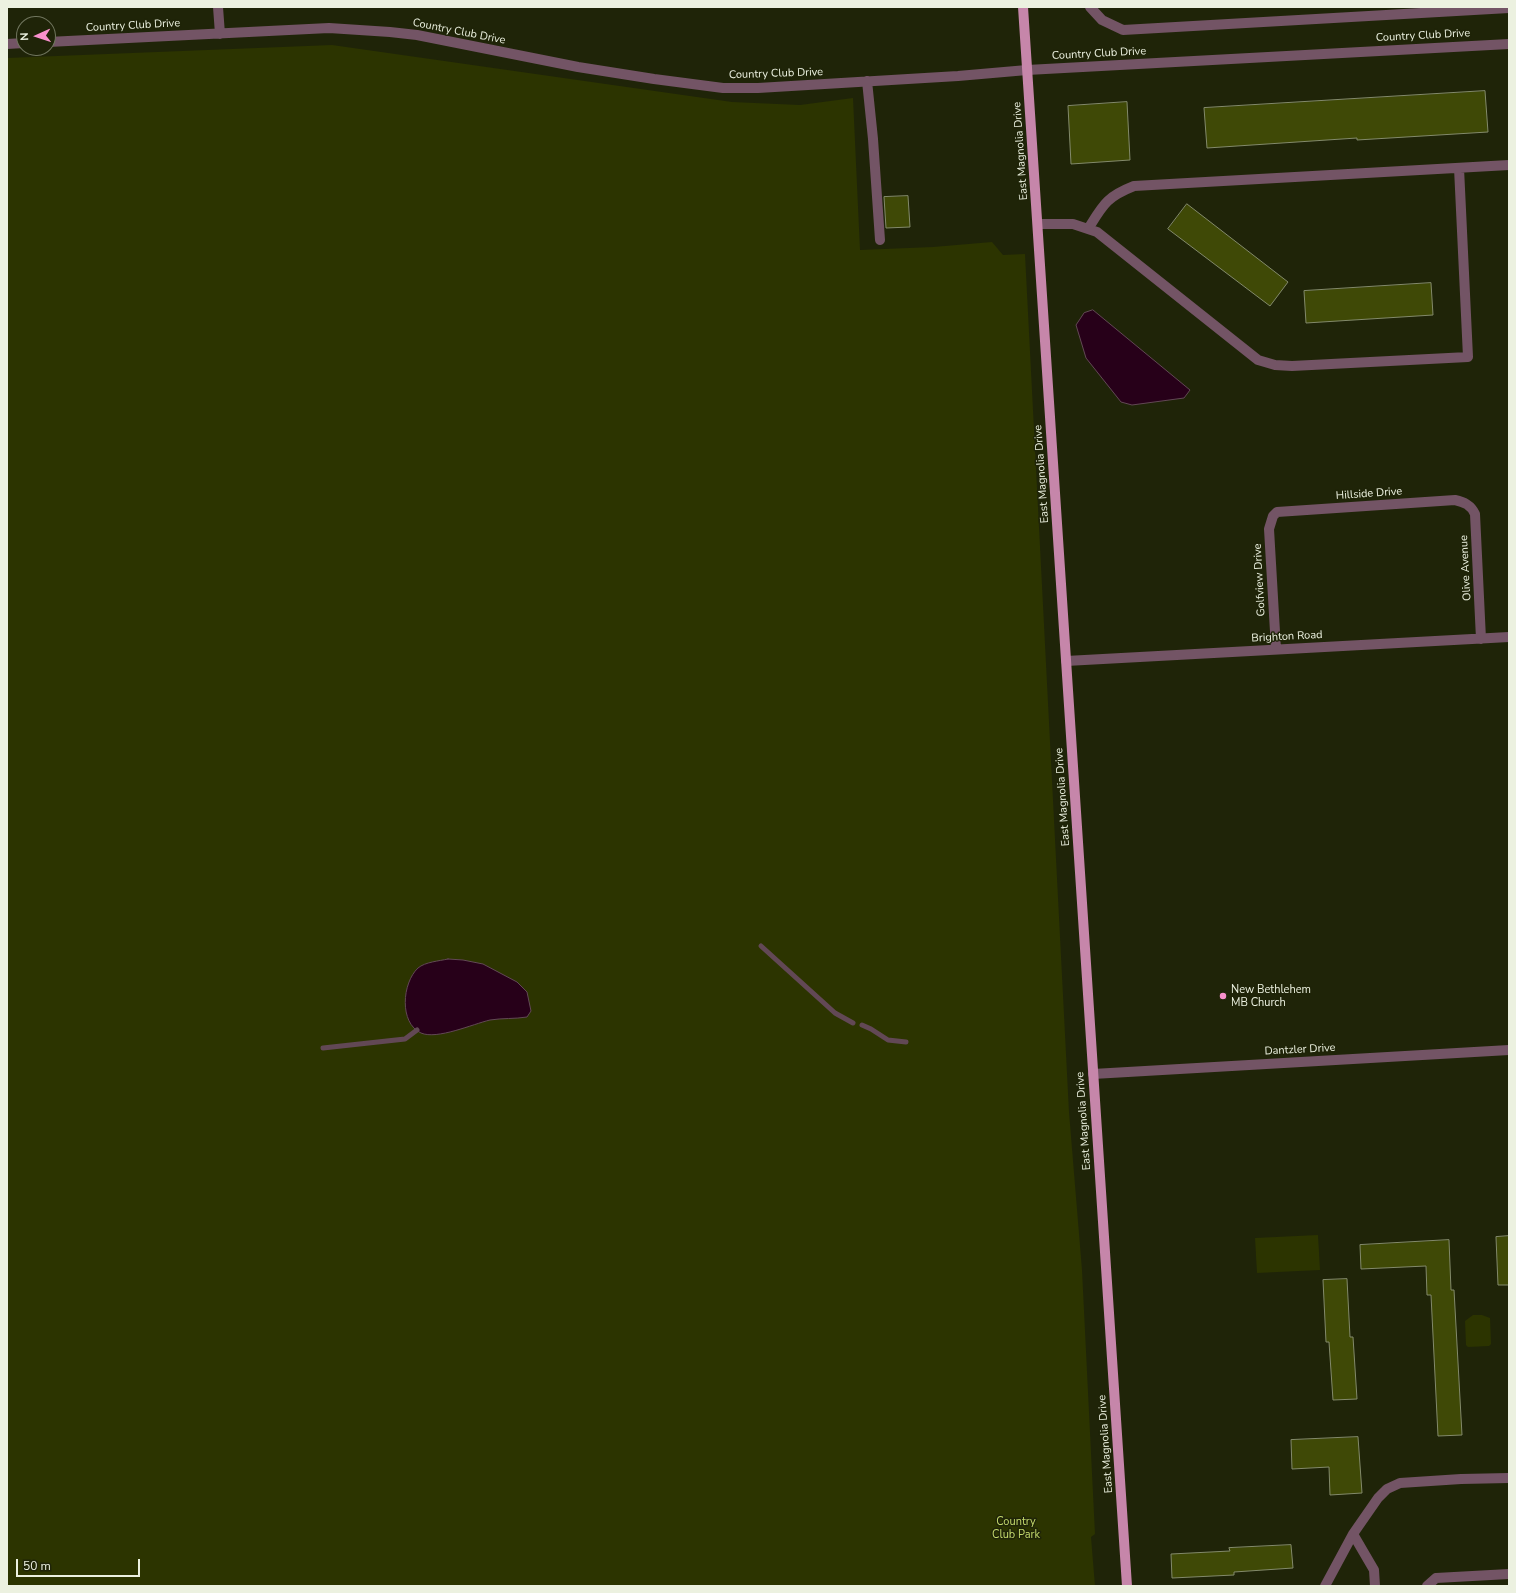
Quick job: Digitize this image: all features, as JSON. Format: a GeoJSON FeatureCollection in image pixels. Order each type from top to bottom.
{"type":"FeatureCollection","features":[{"type":"Feature","properties":{"kind":"main road","name":"East Magnolia Drive"},"geometry":{"type":"LineString","coordinates":[[1023,7],[1127,1586]]}},
{"type":"Feature","properties":{"kind":"street"},"geometry":{"type":"LineString","coordinates":[[218,7],[220,34]]}},
{"type":"Feature","properties":{"kind":"street"},"geometry":{"type":"LineString","coordinates":[[1090,7],[1102,20],[1123,30],[1509,8]]}},
{"type":"Feature","properties":{"kind":"street","name":"Country Club Drive"},"geometry":{"type":"LineString","coordinates":[[56,42],[329,28],[390,32],[417,35],[578,67],[723,88],[758,88],[867,82],[1027,70],[1509,44]]}},
{"type":"Feature","properties":{"kind":"street"},"geometry":{"type":"LineString","coordinates":[[867,82],[873,139],[880,240]]}},
{"type":"Feature","properties":{"kind":"street"},"geometry":{"type":"LineString","coordinates":[[1088,229],[1105,202],[1118,192],[1134,186],[1509,165]]}},
{"type":"Feature","properties":{"kind":"street"},"geometry":{"type":"LineString","coordinates":[[1038,224],[1073,224],[1097,232],[1258,360],[1275,365],[1292,366],[1468,357],[1459,168]]}},
{"type":"Feature","properties":{"kind":"street","name":"Hillside Drive"},"geometry":{"type":"LineString","coordinates":[[1277,512],[1455,500],[1463,502]]}},
{"type":"Feature","properties":{"kind":"street","name":"Olive Avenue"},"geometry":{"type":"LineString","coordinates":[[1463,502],[1473,509],[1475,514],[1481,639]]}},
{"type":"Feature","properties":{"kind":"street","name":"Golfview Drive"},"geometry":{"type":"LineString","coordinates":[[1276,649],[1269,529],[1273,516],[1277,512]]}},
{"type":"Feature","properties":{"kind":"street","name":"Brighton Road"},"geometry":{"type":"LineString","coordinates":[[1066,661],[1509,637]]}},
{"type":"Feature","properties":{"kind":"street","name":"Dantzler Drive"},"geometry":{"type":"LineString","coordinates":[[1093,1074],[1509,1050]]}},
{"type":"Feature","properties":{"kind":"street"},"geometry":{"type":"LineString","coordinates":[[1326,1586],[1353,1534],[1378,1498],[1387,1489],[1400,1483],[1461,1479],[1509,1478]]}},
{"type":"Feature","properties":{"kind":"street"},"geometry":{"type":"LineString","coordinates":[[1353,1534],[1374,1570],[1375,1586]]}},
{"type":"Feature","properties":{"kind":"street"},"geometry":{"type":"LineString","coordinates":[[1427,1586],[1436,1578],[1509,1574]]}},
{"type":"Feature","properties":{"kind":"green space","name":"Country Club Park"},"geometry":{"type":"Polygon","coordinates":[[[332,45],[732,102],[800,105],[853,98],[860,250],[933,247],[992,242],[1003,255],[1025,254],[1069,1112],[1082,1270],[1095,1534],[1091,1537],[1095,1586],[7,1586],[7,58],[332,45]]]}},
{"type":"Feature","properties":{"kind":"green space"},"geometry":{"type":"Polygon","coordinates":[[[1318,1235],[1320,1270],[1257,1273],[1255,1238],[1318,1235]]]}},
{"type":"Feature","properties":{"kind":"green space"},"geometry":{"type":"Polygon","coordinates":[[[1473,1315],[1482,1315],[1490,1318],[1491,1344],[1489,1346],[1468,1347],[1466,1345],[1465,1321],[1473,1315]]]}},
{"type":"Feature","properties":{"kind":"shaded area"},"geometry":{"type":"Polygon","coordinates":[[[1093,310],[1190,390],[1184,398],[1132,405],[1121,402],[1086,358],[1076,325],[1084,313],[1093,310]]]}},
{"type":"Feature","properties":{"kind":"shaded area"},"geometry":{"type":"Polygon","coordinates":[[[448,959],[483,964],[517,982],[527,992],[531,1011],[527,1017],[490,1020],[455,1031],[428,1035],[421,1033],[414,1028],[409,1021],[406,1012],[405,1002],[409,983],[418,968],[424,964],[448,959]]]}},
{"type":"Feature","properties":{"kind":"building"},"geometry":{"type":"Polygon","coordinates":[[[1485,91],[1488,132],[1357,140],[1357,138],[1207,148],[1204,108],[1485,91]]]}},
{"type":"Feature","properties":{"kind":"building"},"geometry":{"type":"Polygon","coordinates":[[[1127,102],[1130,160],[1071,164],[1068,106],[1127,102]]]}},
{"type":"Feature","properties":{"kind":"building"},"geometry":{"type":"Polygon","coordinates":[[[908,196],[910,227],[886,228],[884,197],[908,196]]]}},
{"type":"Feature","properties":{"kind":"building"},"geometry":{"type":"Polygon","coordinates":[[[1187,204],[1288,282],[1270,306],[1168,229],[1187,204]]]}},
{"type":"Feature","properties":{"kind":"building"},"geometry":{"type":"Polygon","coordinates":[[[1431,283],[1433,315],[1306,323],[1304,291],[1431,283]]]}},
{"type":"Feature","properties":{"kind":"building"},"geometry":{"type":"Polygon","coordinates":[[[1509,1236],[1509,1285],[1498,1285],[1496,1237],[1509,1236]]]}},
{"type":"Feature","properties":{"kind":"building"},"geometry":{"type":"Polygon","coordinates":[[[1449,1240],[1451,1290],[1454,1290],[1462,1435],[1438,1436],[1431,1295],[1427,1295],[1426,1266],[1361,1269],[1360,1245],[1449,1240]]]}},
{"type":"Feature","properties":{"kind":"building"},"geometry":{"type":"Polygon","coordinates":[[[1347,1279],[1350,1337],[1353,1337],[1357,1399],[1333,1400],[1329,1342],[1326,1342],[1323,1280],[1347,1279]]]}},
{"type":"Feature","properties":{"kind":"building"},"geometry":{"type":"Polygon","coordinates":[[[1358,1437],[1362,1493],[1330,1495],[1329,1467],[1292,1469],[1291,1440],[1358,1437]]]}},
{"type":"Feature","properties":{"kind":"building"},"geometry":{"type":"Polygon","coordinates":[[[1291,1545],[1293,1568],[1234,1572],[1234,1575],[1172,1578],[1171,1554],[1230,1551],[1229,1548],[1291,1545]]]}},
{"type":"Feature","properties":{"kind":"waterway"},"geometry":{"type":"LineString","coordinates":[[761,946],[835,1013],[853,1023]]}},
{"type":"Feature","properties":{"kind":"waterway"},"geometry":{"type":"LineString","coordinates":[[862,1025],[888,1040],[906,1042]]}},
{"type":"Feature","properties":{"kind":"waterway"},"geometry":{"type":"LineString","coordinates":[[323,1048],[405,1039],[417,1030]]}},
{"type":"Feature","properties":{"kind":"place","name":"New Bethlehem MB Church"},"geometry":{"type":"Point","coordinates":[1223,996]}}]}
